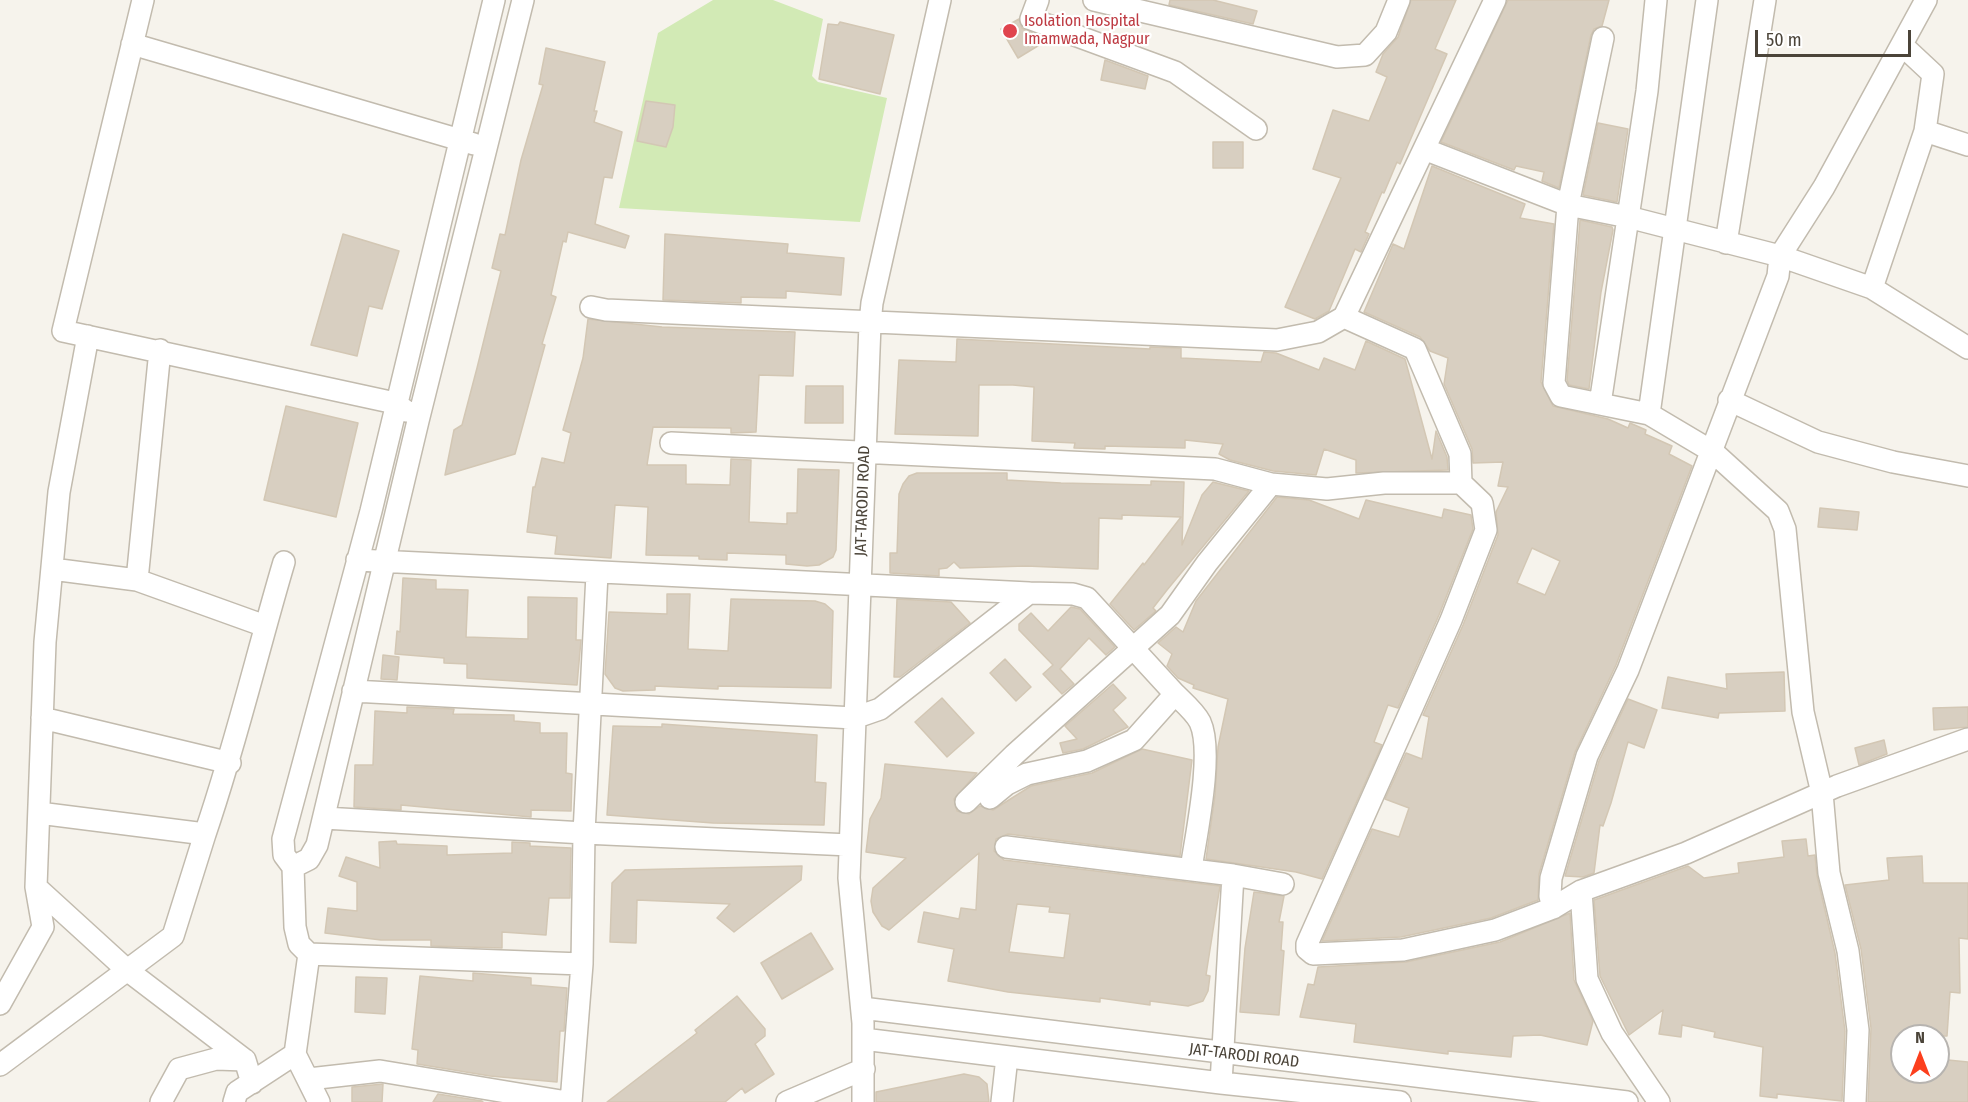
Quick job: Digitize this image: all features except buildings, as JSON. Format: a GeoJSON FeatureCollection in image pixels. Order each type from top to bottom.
{"type":"FeatureCollection","features":[{"type":"Feature","properties":{"kind":"street"},"geometry":{"type":"LineString","coordinates":[[143,0],[63,331],[160,350],[395,403],[418,421]]}},
{"type":"Feature","properties":{"kind":"street"},"geometry":{"type":"LineString","coordinates":[[494,0],[395,403],[371,511],[283,839],[284,855],[293,867],[295,927],[299,944],[309,954],[582,964]]}},
{"type":"Feature","properties":{"kind":"street"},"geometry":{"type":"LineString","coordinates":[[293,867],[309,859],[317,845],[418,421],[524,0]]}},
{"type":"Feature","properties":{"kind":"street","name":"JAT-TARODI ROAD"},"geometry":{"type":"LineString","coordinates":[[940,0],[872,303],[870,324],[849,878],[863,1023],[1222,1053],[1627,1102]]}},
{"type":"Feature","properties":{"kind":"street"},"geometry":{"type":"LineString","coordinates":[[1038,0],[1031,19],[1175,72],[1256,129]]}},
{"type":"Feature","properties":{"kind":"street"},"geometry":{"type":"LineString","coordinates":[[1094,0],[1337,57],[1365,55],[1386,32],[1399,0]]}},
{"type":"Feature","properties":{"kind":"street"},"geometry":{"type":"LineString","coordinates":[[591,307],[606,310],[870,324],[1276,340],[1318,332],[1344,317],[1495,0]]}},
{"type":"Feature","properties":{"kind":"street"},"geometry":{"type":"LineString","coordinates":[[1600,404],[1647,91],[1656,0]]}},
{"type":"Feature","properties":{"kind":"street"},"geometry":{"type":"LineString","coordinates":[[1649,414],[1707,0]]}},
{"type":"Feature","properties":{"kind":"street"},"geometry":{"type":"LineString","coordinates":[[1726,243],[1765,0]]}},
{"type":"Feature","properties":{"kind":"street"},"geometry":{"type":"LineString","coordinates":[[1553,908],[1550,896],[1551,878],[1587,756],[1628,670],[1713,452],[1729,400],[1778,276],[1780,256],[1824,187],[1903,46],[1926,0]]}},
{"type":"Feature","properties":{"kind":"street"},"geometry":{"type":"LineString","coordinates":[[1603,39],[1568,205],[1554,383],[1561,396],[1649,414],[1713,452],[1778,512],[1785,529],[1803,712],[1822,793],[1829,873],[1848,951],[1858,1030],[1855,1102]]}},
{"type":"Feature","properties":{"kind":"street"},"geometry":{"type":"LineString","coordinates":[[132,44],[486,147]]}},
{"type":"Feature","properties":{"kind":"street"},"geometry":{"type":"LineString","coordinates":[[1872,288],[1925,130],[1933,74],[1903,46]]}},
{"type":"Feature","properties":{"kind":"street"},"geometry":{"type":"LineString","coordinates":[[1925,130],[1968,145]]}},
{"type":"Feature","properties":{"kind":"street"},"geometry":{"type":"LineString","coordinates":[[1424,150],[1568,205],[1628,217],[1675,231],[1780,256],[1872,288],[1966,344]]}},
{"type":"Feature","properties":{"kind":"street"},"geometry":{"type":"LineString","coordinates":[[1344,317],[1415,350],[1460,454],[1461,483]]}},
{"type":"Feature","properties":{"kind":"street"},"geometry":{"type":"LineString","coordinates":[[0,1004],[43,927],[36,887],[45,642],[59,492],[88,336]]}},
{"type":"Feature","properties":{"kind":"street"},"geometry":{"type":"LineString","coordinates":[[137,580],[160,350]]}},
{"type":"Feature","properties":{"kind":"street"},"geometry":{"type":"LineString","coordinates":[[1729,400],[1818,442],[1893,462],[1968,476]]}},
{"type":"Feature","properties":{"kind":"street"},"geometry":{"type":"LineString","coordinates":[[671,442],[1215,469],[1271,484],[1327,489],[1384,483],[1461,483],[1482,503],[1486,530],[1450,620],[1307,944],[1307,949],[1313,954],[1403,950],[1495,930],[1553,908],[1581,891],[1686,853],[1822,793],[1968,739]]}},
{"type":"Feature","properties":{"kind":"street"},"geometry":{"type":"LineString","coordinates":[[966,802],[1014,754],[1170,615],[1207,563],[1271,484]]}},
{"type":"Feature","properties":{"kind":"street"},"geometry":{"type":"LineString","coordinates":[[357,560],[597,574],[1073,594],[1087,598],[1135,648],[1199,721],[1205,738],[1202,792],[1191,869]]}},
{"type":"Feature","properties":{"kind":"street"},"geometry":{"type":"LineString","coordinates":[[0,1065],[173,936],[230,763],[265,626],[285,562]]}},
{"type":"Feature","properties":{"kind":"street"},"geometry":{"type":"LineString","coordinates":[[52,569],[137,580],[265,626]]}},
{"type":"Feature","properties":{"kind":"street"},"geometry":{"type":"LineString","coordinates":[[571,1102],[582,964],[584,833],[597,574]]}},
{"type":"Feature","properties":{"kind":"street"},"geometry":{"type":"LineString","coordinates":[[353,691],[854,718],[880,709],[1029,593]]}},
{"type":"Feature","properties":{"kind":"street"},"geometry":{"type":"LineString","coordinates":[[990,798],[1007,784],[1027,774],[1087,761],[1134,740],[1175,694]]}},
{"type":"Feature","properties":{"kind":"street"},"geometry":{"type":"LineString","coordinates":[[42,718],[230,763]]}},
{"type":"Feature","properties":{"kind":"street"},"geometry":{"type":"LineString","coordinates":[[39,813],[205,834]]}},
{"type":"Feature","properties":{"kind":"street"},"geometry":{"type":"LineString","coordinates":[[324,818],[850,845]]}},
{"type":"Feature","properties":{"kind":"street"},"geometry":{"type":"LineString","coordinates":[[1006,847],[1233,874],[1283,884]]}},
{"type":"Feature","properties":{"kind":"street"},"geometry":{"type":"LineString","coordinates":[[1221,1083],[1233,874]]}},
{"type":"Feature","properties":{"kind":"street"},"geometry":{"type":"LineString","coordinates":[[36,887],[127,970],[245,1060],[252,1083]]}},
{"type":"Feature","properties":{"kind":"street"},"geometry":{"type":"LineString","coordinates":[[1581,891],[1587,979],[1612,1033],[1659,1102]]}},
{"type":"Feature","properties":{"kind":"street"},"geometry":{"type":"LineString","coordinates":[[309,954],[295,1054],[319,1102]]}},
{"type":"Feature","properties":{"kind":"street"},"geometry":{"type":"LineString","coordinates":[[863,1102],[863,1023],[1007,1057],[1400,1102]]}},
{"type":"Feature","properties":{"kind":"street"},"geometry":{"type":"LineString","coordinates":[[234,1102],[237,1092],[295,1054]]}},
{"type":"Feature","properties":{"kind":"street"},"geometry":{"type":"LineString","coordinates":[[1002,1102],[1007,1057]]}},
{"type":"Feature","properties":{"kind":"street"},"geometry":{"type":"LineString","coordinates":[[161,1102],[179,1069],[216,1059],[245,1060]]}},
{"type":"Feature","properties":{"kind":"street"},"geometry":{"type":"LineString","coordinates":[[787,1102],[864,1069]]}},
{"type":"Feature","properties":{"kind":"street"},"geometry":{"type":"LineString","coordinates":[[309,1079],[380,1071],[567,1102]]}},
{"type":"Feature","properties":{"kind":"green space"},"geometry":{"type":"Polygon","coordinates":[[[713,0],[773,0],[823,19],[812,76],[818,82],[887,98],[860,222],[619,208],[658,33],[713,0]]]}},
{"type":"Feature","properties":{"kind":"place","name":"Isolation Hospital Imamwada, Nagpur"},"geometry":{"type":"Point","coordinates":[1010,31]}}]}
